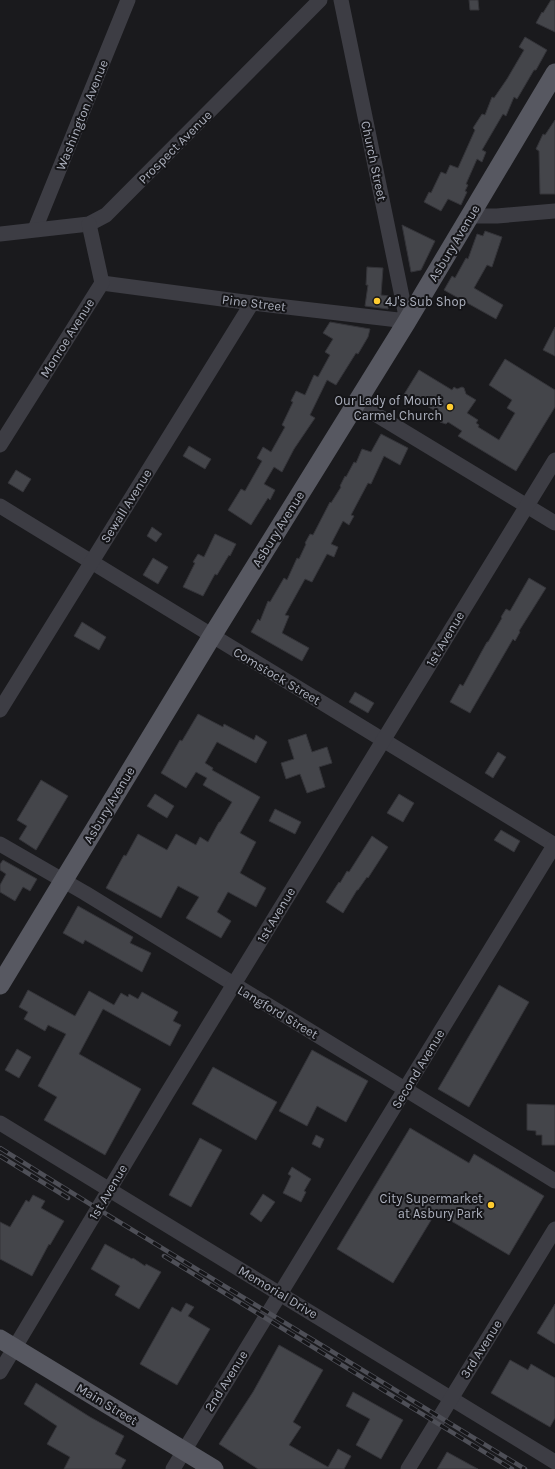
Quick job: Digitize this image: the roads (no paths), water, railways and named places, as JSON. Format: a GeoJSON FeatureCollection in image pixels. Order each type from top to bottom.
{"type":"FeatureCollection","features":[{"type":"Feature","properties":{"kind":"main road","name":"Asbury Avenue"},"geometry":{"type":"LineString","coordinates":[[0,984],[212,636],[407,321],[555,73]]}},
{"type":"Feature","properties":{"kind":"main road","name":"Main Street"},"geometry":{"type":"LineString","coordinates":[[7,1343],[214,1469]]}},
{"type":"Feature","properties":{"kind":"street","name":"Washington Avenue"},"geometry":{"type":"LineString","coordinates":[[35,230],[128,0]]}},
{"type":"Feature","properties":{"kind":"street","name":"Prospect Avenue"},"geometry":{"type":"LineString","coordinates":[[0,234],[89,224],[106,215],[114,209],[320,0]]}},
{"type":"Feature","properties":{"kind":"street","name":"Church Street"},"geometry":{"type":"LineString","coordinates":[[341,0],[407,321]]}},
{"type":"Feature","properties":{"kind":"street"},"geometry":{"type":"LineString","coordinates":[[469,216],[498,216],[555,211]]}},
{"type":"Feature","properties":{"kind":"street"},"geometry":{"type":"LineString","coordinates":[[89,224],[102,283]]}},
{"type":"Feature","properties":{"kind":"street","name":"Pine Street"},"geometry":{"type":"LineString","coordinates":[[102,283],[252,303],[407,321]]}},
{"type":"Feature","properties":{"kind":"street","name":"Monroe Avenue"},"geometry":{"type":"LineString","coordinates":[[0,445],[102,283]]}},
{"type":"Feature","properties":{"kind":"street","name":"Sewall Avenue"},"geometry":{"type":"LineString","coordinates":[[0,710],[252,303]]}},
{"type":"Feature","properties":{"kind":"street"},"geometry":{"type":"LineString","coordinates":[[357,403],[555,523]]}},
{"type":"Feature","properties":{"kind":"street","name":"1st Avenue"},"geometry":{"type":"LineString","coordinates":[[0,1372],[7,1343],[109,1189],[555,460]]}},
{"type":"Feature","properties":{"kind":"street","name":"Comstock Street"},"geometry":{"type":"LineString","coordinates":[[0,506],[555,845]]}},
{"type":"Feature","properties":{"kind":"street","name":"Langford Street"},"geometry":{"type":"LineString","coordinates":[[0,844],[64,881],[555,1181]]}},
{"type":"Feature","properties":{"kind":"street","name":"Second Avenue"},"geometry":{"type":"LineString","coordinates":[[280,1294],[555,845]]}},
{"type":"Feature","properties":{"kind":"street","name":"Memorial Drive"},"geometry":{"type":"LineString","coordinates":[[0,1123],[555,1462]]}},
{"type":"Feature","properties":{"kind":"street","name":"3rd Avenue"},"geometry":{"type":"LineString","coordinates":[[408,1469],[555,1229]]}},
{"type":"Feature","properties":{"kind":"street","name":"2nd Avenue"},"geometry":{"type":"LineString","coordinates":[[173,1469],[280,1294]]}},
{"type":"Feature","properties":{"kind":"railway"},"geometry":{"type":"LineString","coordinates":[[0,1148],[525,1469]]}},
{"type":"Feature","properties":{"kind":"railway"},"geometry":{"type":"LineString","coordinates":[[0,1156],[68,1198]]}},
{"type":"Feature","properties":{"kind":"railway"},"geometry":{"type":"LineString","coordinates":[[164,1256],[512,1469]]}},
{"type":"Feature","properties":{"kind":"place","name":"4J's Sub Shop"},"geometry":{"type":"Point","coordinates":[377,301]}},
{"type":"Feature","properties":{"kind":"place","name":"Our Lady of Mount Carmel Church"},"geometry":{"type":"Point","coordinates":[450,407]}},
{"type":"Feature","properties":{"kind":"place","name":"City Supermarket at Asbury Park"},"geometry":{"type":"Point","coordinates":[491,1205]}}]}
